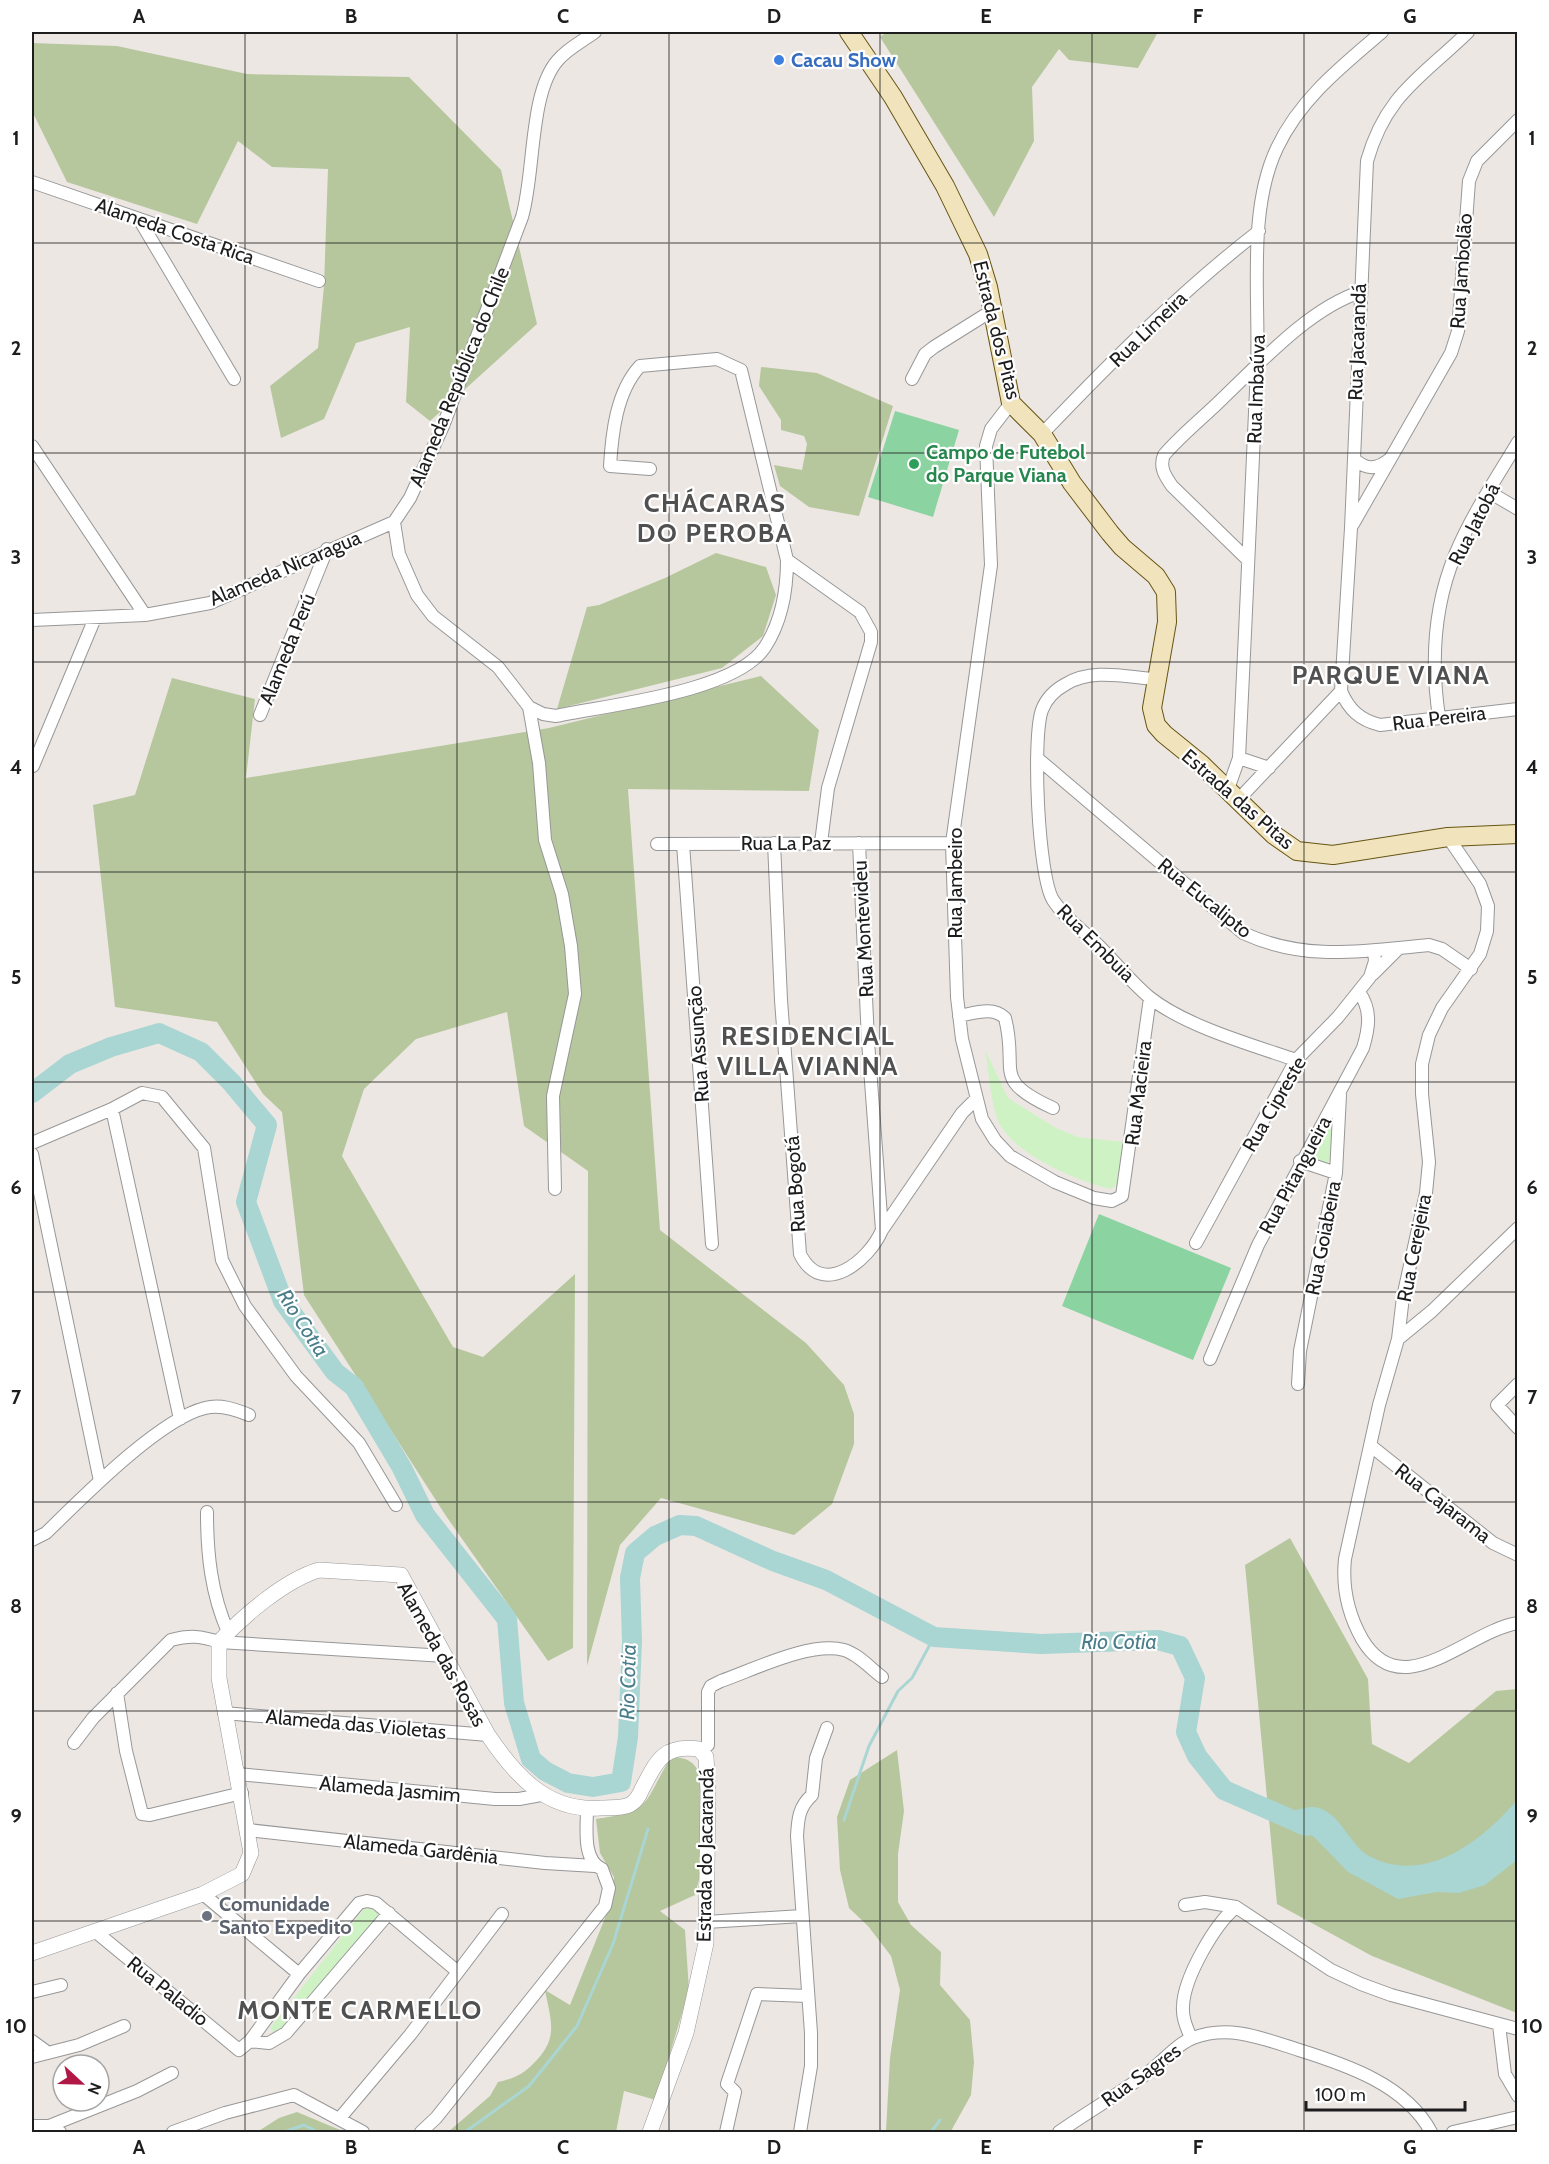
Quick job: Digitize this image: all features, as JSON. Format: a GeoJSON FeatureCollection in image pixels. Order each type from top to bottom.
{"type":"FeatureCollection","features":[{"type":"Feature","properties":{"kind":"main road","name":"Estrada dos Pitas"},"geometry":{"type":"LineString","coordinates":[[849,32],[893,97],[945,186],[978,254],[993,310],[1011,404],[1042,434],[1072,483],[1110,533],[1162,583],[1166,592],[1167,622],[1155,679]]}},
{"type":"Feature","properties":{"kind":"main road","name":"Estrada das Pitas"},"geometry":{"type":"LineString","coordinates":[[1155,679],[1152,708],[1156,724],[1164,734],[1287,845],[1298,851],[1316,855],[1333,855],[1448,837],[1518,834]]}},
{"type":"Feature","properties":{"kind":"street","name":"Alameda República do Chile"},"geometry":{"type":"LineString","coordinates":[[394,522],[410,498],[442,426],[522,217],[528,194],[532,155],[547,76],[558,59],[595,32]]}},
{"type":"Feature","properties":{"kind":"street","name":"Rua Imbaúva"},"geometry":{"type":"LineString","coordinates":[[1233,795],[1239,758],[1257,365],[1262,188],[1277,149],[1307,100],[1341,66],[1382,32]]}},
{"type":"Feature","properties":{"kind":"street","name":"Rua Jacarandá"},"geometry":{"type":"LineString","coordinates":[[1341,691],[1351,528],[1366,160],[1384,115],[1395,99],[1468,32]]}},
{"type":"Feature","properties":{"kind":"street","name":"Rua Jambolão"},"geometry":{"type":"LineString","coordinates":[[1351,528],[1451,353],[1458,331],[1469,181],[1477,161],[1497,138],[1515,126]]}},
{"type":"Feature","properties":{"kind":"street","name":"Alameda Costa Rica"},"geometry":{"type":"LineString","coordinates":[[32,182],[319,281]]}},
{"type":"Feature","properties":{"kind":"street"},"geometry":{"type":"LineString","coordinates":[[139,219],[234,379]]}},
{"type":"Feature","properties":{"kind":"street","name":"Rua Limeira"},"geometry":{"type":"LineString","coordinates":[[1042,434],[1084,390],[1214,266],[1259,231]]}},
{"type":"Feature","properties":{"kind":"street"},"geometry":{"type":"LineString","coordinates":[[1248,560],[1172,486],[1164,475],[1161,462],[1176,442],[1257,365],[1336,300],[1360,292]]}},
{"type":"Feature","properties":{"kind":"street"},"geometry":{"type":"LineString","coordinates":[[912,379],[925,354],[993,310]]}},
{"type":"Feature","properties":{"kind":"street"},"geometry":{"type":"LineString","coordinates":[[529,708],[556,716],[693,688],[728,676],[751,662],[765,647],[787,591],[787,560],[745,378],[741,370],[717,359],[648,364],[640,366],[634,372],[620,405],[612,436],[610,466],[650,469]]}},
{"type":"Feature","properties":{"kind":"street","name":"Rua Jambeiro"},"geometry":{"type":"LineString","coordinates":[[1011,404],[991,429],[986,446],[991,565],[952,843],[959,1016],[975,1100],[981,1119],[995,1140],[1010,1156],[1031,1170],[1072,1190],[1106,1201],[1117,1200],[1125,1188]]}},
{"type":"Feature","properties":{"kind":"street","name":"Rua Jatobá"},"geometry":{"type":"LineString","coordinates":[[1439,717],[1435,688],[1434,648],[1439,611],[1455,554],[1518,442]]}},
{"type":"Feature","properties":{"kind":"street"},"geometry":{"type":"LineString","coordinates":[[32,446],[145,615]]}},
{"type":"Feature","properties":{"kind":"street"},"geometry":{"type":"LineString","coordinates":[[1354,459],[1369,468],[1379,467],[1390,459]]}},
{"type":"Feature","properties":{"kind":"street"},"geometry":{"type":"LineString","coordinates":[[1489,492],[1518,509]]}},
{"type":"Feature","properties":{"kind":"street","name":"Alameda Nicaragua"},"geometry":{"type":"LineString","coordinates":[[32,621],[145,615],[210,603],[327,549],[394,522]]}},
{"type":"Feature","properties":{"kind":"street"},"geometry":{"type":"LineString","coordinates":[[394,522],[399,554],[417,595],[433,616],[498,667],[529,708],[539,763],[545,840],[564,904],[571,946],[574,994],[553,1096],[555,1189]]}},
{"type":"Feature","properties":{"kind":"street","name":"Alameda Perú"},"geometry":{"type":"LineString","coordinates":[[260,715],[327,549]]}},
{"type":"Feature","properties":{"kind":"street"},"geometry":{"type":"LineString","coordinates":[[787,560],[860,612],[871,632],[871,642],[828,788],[821,843]]}},
{"type":"Feature","properties":{"kind":"street"},"geometry":{"type":"LineString","coordinates":[[33,766],[95,618]]}},
{"type":"Feature","properties":{"kind":"street","name":"Rua Embuia"},"geometry":{"type":"LineString","coordinates":[[1155,679],[1091,675],[1065,684],[1051,695],[1042,710],[1037,732],[1037,758],[1043,862],[1053,899],[1150,998],[1180,1015],[1240,1041],[1296,1060]]}},
{"type":"Feature","properties":{"kind":"street"},"geometry":{"type":"LineString","coordinates":[[1233,795],[1269,768],[1341,691]]}},
{"type":"Feature","properties":{"kind":"street","name":"Rua Pereira"},"geometry":{"type":"LineString","coordinates":[[1341,691],[1352,710],[1368,722],[1380,725],[1518,709]]}},
{"type":"Feature","properties":{"kind":"street","name":"Rua Eucalipto"},"geometry":{"type":"LineString","coordinates":[[1037,758],[1244,933],[1288,950],[1314,953],[1436,947],[1471,969]]}},
{"type":"Feature","properties":{"kind":"street"},"geometry":{"type":"LineString","coordinates":[[1239,758],[1269,768]]}},
{"type":"Feature","properties":{"kind":"street","name":"Rua Cerejeira"},"geometry":{"type":"LineString","coordinates":[[1448,837],[1470,866],[1488,906],[1487,931],[1480,954],[1442,1008],[1429,1035],[1422,1064],[1422,1094],[1429,1162],[1426,1193],[1403,1297],[1398,1339],[1378,1405],[1350,1535],[1343,1581],[1356,1627],[1365,1644],[1389,1666],[1409,1669],[1428,1663],[1492,1632],[1518,1623]]}},
{"type":"Feature","properties":{"kind":"street","name":"Rua Bogotá"},"geometry":{"type":"LineString","coordinates":[[774,843],[781,1000],[800,1254],[805,1264],[813,1270],[826,1274],[840,1273],[862,1261],[875,1245],[882,1230],[962,1113],[975,1100]]}},
{"type":"Feature","properties":{"kind":"street","name":"Rua Montevideu"},"geometry":{"type":"LineString","coordinates":[[859,843],[868,1041],[882,1230]]}},
{"type":"Feature","properties":{"kind":"street","name":"Rua La Paz"},"geometry":{"type":"LineString","coordinates":[[657,844],[952,843]]}},
{"type":"Feature","properties":{"kind":"street","name":"Rua Assunção"},"geometry":{"type":"LineString","coordinates":[[683,844],[712,1244]]}},
{"type":"Feature","properties":{"kind":"street","name":"Rua Cipreste"},"geometry":{"type":"LineString","coordinates":[[1196,1243],[1296,1060],[1399,948]]}},
{"type":"Feature","properties":{"kind":"street","name":"Rua Cipreste"},"geometry":{"type":"LineString","coordinates":[[1370,977],[1375,961],[1374,951]]}},
{"type":"Feature","properties":{"kind":"street","name":"Rua Pitangueira"},"geometry":{"type":"LineString","coordinates":[[1210,1359],[1258,1245],[1300,1161],[1363,1048],[1367,1033],[1367,1002],[1359,992]]}},
{"type":"Feature","properties":{"kind":"street","name":"Rua Macieira"},"geometry":{"type":"LineString","coordinates":[[1125,1188],[1150,998]]}},
{"type":"Feature","properties":{"kind":"street"},"geometry":{"type":"LineString","coordinates":[[959,1016],[988,1010],[999,1012],[1005,1018],[1008,1029],[1013,1081],[1020,1091],[1053,1108]]}},
{"type":"Feature","properties":{"kind":"street","name":"Rua Goiabeira"},"geometry":{"type":"LineString","coordinates":[[1298,1384],[1300,1351],[1335,1173],[1340,1091]]}},
{"type":"Feature","properties":{"kind":"street"},"geometry":{"type":"LineString","coordinates":[[32,1143],[112,1109],[142,1093],[162,1097],[204,1148],[222,1260],[245,1306],[296,1376],[359,1443],[396,1504]]}},
{"type":"Feature","properties":{"kind":"street"},"geometry":{"type":"LineString","coordinates":[[112,1109],[180,1419]]}},
{"type":"Feature","properties":{"kind":"street"},"geometry":{"type":"LineString","coordinates":[[32,1154],[100,1481]]}},
{"type":"Feature","properties":{"kind":"street"},"geometry":{"type":"LineString","coordinates":[[1300,1161],[1335,1173]]}},
{"type":"Feature","properties":{"kind":"street"},"geometry":{"type":"LineString","coordinates":[[1398,1339],[1432,1311],[1518,1228]]}},
{"type":"Feature","properties":{"kind":"street"},"geometry":{"type":"LineString","coordinates":[[1518,1384],[1497,1405],[1518,1428]]}},
{"type":"Feature","properties":{"kind":"street"},"geometry":{"type":"LineString","coordinates":[[32,1540],[46,1533],[135,1451],[180,1419],[207,1407],[231,1408],[249,1415]]}},
{"type":"Feature","properties":{"kind":"street","name":"Rua Cajarama"},"geometry":{"type":"LineString","coordinates":[[1371,1446],[1493,1543],[1518,1555]]}},
{"type":"Feature","properties":{"kind":"street"},"geometry":{"type":"LineString","coordinates":[[32,1953],[203,1894],[232,1881],[246,1868],[251,1853],[242,1793],[224,1713],[219,1678],[224,1637],[207,1556],[207,1512]]}},
{"type":"Feature","properties":{"kind":"street","name":"Alameda das Rosas"},"geometry":{"type":"LineString","coordinates":[[224,1637],[292,1581],[307,1574],[319,1570],[401,1575],[488,1735],[504,1759],[541,1795],[564,1804],[587,1809]]}},
{"type":"Feature","properties":{"kind":"street"},"geometry":{"type":"LineString","coordinates":[[74,1743],[80,1732],[171,1640],[199,1635],[446,1656]]}},
{"type":"Feature","properties":{"kind":"street"},"geometry":{"type":"LineString","coordinates":[[708,1745],[708,1692],[711,1686],[721,1681],[804,1652],[831,1648],[855,1655],[882,1677]]}},
{"type":"Feature","properties":{"kind":"street"},"geometry":{"type":"LineString","coordinates":[[117,1693],[126,1751],[142,1814],[150,1815],[242,1793]]}},
{"type":"Feature","properties":{"kind":"street","name":"Alameda das Violetas"},"geometry":{"type":"LineString","coordinates":[[224,1713],[488,1735]]}},
{"type":"Feature","properties":{"kind":"street"},"geometry":{"type":"LineString","coordinates":[[800,2133],[800,2118],[811,2066],[798,1817],[802,1804],[812,1795],[816,1758],[827,1728]]}},
{"type":"Feature","properties":{"kind":"street","name":"Estrada do Jacarandá"},"geometry":{"type":"LineString","coordinates":[[587,1809],[633,1803],[664,1754],[676,1748],[699,1749],[706,1757],[708,1791],[706,1943],[686,2033],[650,2133]]}},
{"type":"Feature","properties":{"kind":"street","name":"Alameda Jasmim"},"geometry":{"type":"LineString","coordinates":[[238,1774],[495,1799],[519,1799],[541,1795]]}},
{"type":"Feature","properties":{"kind":"street"},"geometry":{"type":"LineString","coordinates":[[421,2133],[446,2107],[605,1906],[609,1888],[602,1869],[595,1866],[587,1839],[587,1809]]}},
{"type":"Feature","properties":{"kind":"street","name":"Alameda Gardênia"},"geometry":{"type":"LineString","coordinates":[[248,1830],[544,1863],[595,1866]]}},
{"type":"Feature","properties":{"kind":"street"},"geometry":{"type":"LineString","coordinates":[[203,1894],[299,1974]]}},
{"type":"Feature","properties":{"kind":"street"},"geometry":{"type":"LineString","coordinates":[[250,2041],[299,1974],[359,1903],[372,1902],[389,1913],[458,1971]]}},
{"type":"Feature","properties":{"kind":"street"},"geometry":{"type":"LineString","coordinates":[[1185,1905],[1205,1902],[1236,1908],[1307,1956],[1351,1979],[1391,1995],[1518,2029]]}},
{"type":"Feature","properties":{"kind":"street"},"geometry":{"type":"LineString","coordinates":[[1236,1908],[1214,1933],[1186,1990],[1183,2006],[1191,2038],[1233,2031],[1262,2037],[1326,2058],[1383,2085],[1425,2121],[1431,2133]]}},
{"type":"Feature","properties":{"kind":"street"},"geometry":{"type":"LineString","coordinates":[[250,2041],[269,2043],[286,2033],[389,1913]]}},
{"type":"Feature","properties":{"kind":"street"},"geometry":{"type":"LineString","coordinates":[[340,2118],[502,1914]]}},
{"type":"Feature","properties":{"kind":"street"},"geometry":{"type":"LineString","coordinates":[[706,1922],[802,1916]]}},
{"type":"Feature","properties":{"kind":"street","name":"Rua Paladio"},"geometry":{"type":"LineString","coordinates":[[96,1932],[240,2050],[250,2041]]}},
{"type":"Feature","properties":{"kind":"street"},"geometry":{"type":"LineString","coordinates":[[32,1992],[61,1985]]}},
{"type":"Feature","properties":{"kind":"street"},"geometry":{"type":"LineString","coordinates":[[726,2133],[735,2092],[727,2085],[757,1994],[807,1996]]}},
{"type":"Feature","properties":{"kind":"street"},"geometry":{"type":"LineString","coordinates":[[1499,2025],[1505,2074],[1518,2096]]}},
{"type":"Feature","properties":{"kind":"street"},"geometry":{"type":"LineString","coordinates":[[32,2056],[79,2045],[124,2026]]}},
{"type":"Feature","properties":{"kind":"street","name":"Rua Sagres"},"geometry":{"type":"LineString","coordinates":[[1060,2132],[1148,2072],[1191,2038]]}},
{"type":"Feature","properties":{"kind":"street"},"geometry":{"type":"LineString","coordinates":[[32,2041],[47,2052]]}},
{"type":"Feature","properties":{"kind":"street"},"geometry":{"type":"LineString","coordinates":[[32,2126],[54,2129],[172,2073]]}},
{"type":"Feature","properties":{"kind":"street"},"geometry":{"type":"LineString","coordinates":[[173,2133],[225,2113],[294,2095],[340,2118],[363,2133]]}},
{"type":"Feature","properties":{"kind":"street"},"geometry":{"type":"LineString","coordinates":[[1453,2133],[1518,2117]]}},
{"type":"Feature","properties":{"kind":"green space"},"geometry":{"type":"Polygon","coordinates":[[[887,32],[1158,32],[1138,68],[1069,60],[1059,49],[1032,87],[1034,141],[994,217],[880,37],[887,32]]]}},
{"type":"Feature","properties":{"kind":"green space"},"geometry":{"type":"Polygon","coordinates":[[[32,43],[117,46],[247,74],[409,77],[501,170],[537,324],[430,421],[406,402],[410,327],[356,343],[324,419],[281,438],[270,386],[318,348],[324,286],[328,169],[272,167],[238,141],[197,224],[67,182],[32,111],[32,43]]]}},
{"type":"Feature","properties":{"kind":"green space"},"geometry":{"type":"Polygon","coordinates":[[[761,367],[817,373],[893,406],[859,516],[809,507],[780,486],[774,465],[802,470],[807,444],[804,436],[781,430],[781,420],[759,386],[761,367]]]}},
{"type":"Feature","properties":{"kind":"green space","name":"Campo de Futebol do Parque Viana"},"geometry":{"type":"Polygon","coordinates":[[[895,411],[959,430],[933,517],[868,497],[895,411]]]}},
{"type":"Feature","properties":{"kind":"green space"},"geometry":{"type":"Polygon","coordinates":[[[716,553],[766,567],[776,595],[763,636],[722,668],[557,709],[587,607],[599,605],[665,578],[716,553]]]}},
{"type":"Feature","properties":{"kind":"green space"},"geometry":{"type":"Polygon","coordinates":[[[761,676],[819,730],[809,791],[628,789],[660,1230],[806,1343],[844,1385],[854,1414],[854,1444],[832,1504],[794,1535],[661,1498],[620,1545],[587,1666],[588,1171],[524,1126],[507,1012],[416,1039],[364,1089],[342,1156],[453,1347],[483,1357],[575,1274],[573,1648],[548,1661],[446,1516],[304,1295],[282,1112],[263,1094],[217,1022],[115,1007],[93,805],[135,795],[172,678],[255,699],[246,778],[549,728],[761,676]]]}},
{"type":"Feature","properties":{"kind":"green space"},"geometry":{"type":"Polygon","coordinates":[[[985,1050],[1008,1098],[1056,1128],[1078,1137],[1124,1142],[1119,1183],[1111,1189],[1081,1180],[1046,1164],[1015,1142],[1004,1131],[997,1118],[985,1050]]]}},
{"type":"Feature","properties":{"kind":"green space"},"geometry":{"type":"Polygon","coordinates":[[[1332,1126],[1334,1130],[1330,1160],[1326,1164],[1310,1159],[1309,1156],[1328,1127],[1332,1126]]]}},
{"type":"Feature","properties":{"kind":"green space"},"geometry":{"type":"Polygon","coordinates":[[[1099,1214],[1231,1268],[1193,1360],[1062,1306],[1099,1214]]]}},
{"type":"Feature","properties":{"kind":"green space"},"geometry":{"type":"Polygon","coordinates":[[[1290,1538],[1368,1679],[1372,1744],[1409,1763],[1496,1691],[1517,1689],[1517,2013],[1372,1956],[1277,1904],[1245,1565],[1290,1538]]]}},
{"type":"Feature","properties":{"kind":"green space"},"geometry":{"type":"Polygon","coordinates":[[[897,1750],[904,1811],[898,1854],[898,1902],[911,1925],[941,1952],[940,1985],[970,2020],[974,2062],[971,2095],[951,2131],[886,2131],[890,2058],[900,1990],[891,1956],[868,1926],[849,1908],[840,1870],[837,1817],[850,1780],[897,1750]]]}},
{"type":"Feature","properties":{"kind":"green space"},"geometry":{"type":"Polygon","coordinates":[[[674,1757],[690,1761],[700,1773],[703,1864],[695,1895],[660,1911],[685,1930],[689,1990],[656,2100],[624,2091],[616,2132],[448,2132],[490,2096],[498,2082],[522,2073],[534,2063],[547,2046],[551,2021],[545,1990],[570,2005],[613,1898],[614,1877],[600,1853],[596,1819],[627,1813],[643,1804],[668,1762],[674,1757]]]}},
{"type":"Feature","properties":{"kind":"green space"},"geometry":{"type":"Polygon","coordinates":[[[367,1905],[383,1914],[277,2036],[270,2028],[367,1905]]]}},
{"type":"Feature","properties":{"kind":"green space"},"geometry":{"type":"Polygon","coordinates":[[[297,2112],[345,2132],[257,2132],[279,2118],[297,2112]]]}},
{"type":"Feature","properties":{"kind":"water"},"geometry":{"type":"Polygon","coordinates":[[[1517,1800],[1517,1860],[1485,1885],[1459,1893],[1437,1892],[1398,1899],[1348,1872],[1314,1837],[1283,1815],[1306,1807],[1324,1810],[1338,1822],[1363,1852],[1392,1864],[1413,1866],[1433,1862],[1471,1843],[1488,1830],[1517,1800]]]}},
{"type":"Feature","properties":{"kind":"waterway","name":"Rio Cotia"},"geometry":{"type":"LineString","coordinates":[[32,1093],[70,1064],[111,1047],[159,1033],[201,1052],[231,1082],[267,1125],[246,1202],[283,1301],[335,1372],[354,1387],[402,1468],[425,1515],[507,1619],[514,1703],[531,1759],[545,1771],[568,1783],[593,1787],[621,1782],[628,1737],[632,1641],[630,1578],[635,1553],[655,1536],[680,1525],[696,1526],[773,1561],[826,1580],[934,1637],[1041,1644],[1158,1640],[1180,1646],[1195,1678],[1186,1732],[1197,1756],[1224,1790],[1306,1826]]}},
{"type":"Feature","properties":{"kind":"waterway"},"geometry":{"type":"LineString","coordinates":[[844,1820],[869,1746],[898,1691],[912,1678],[934,1637]]}},
{"type":"Feature","properties":{"kind":"waterway"},"geometry":{"type":"LineString","coordinates":[[465,2132],[529,2086],[577,2026],[613,1944],[648,1829]]}},
{"type":"Feature","properties":{"kind":"waterway"},"geometry":{"type":"LineString","coordinates":[[931,2132],[940,2120]]}},
{"type":"Feature","properties":{"kind":"waterway"},"geometry":{"type":"LineString","coordinates":[[284,2132],[304,2125],[318,2132]]}},
{"type":"Feature","properties":{"kind":"place","name":"Cacau Show"},"geometry":{"type":"Point","coordinates":[779,60]}},
{"type":"Feature","properties":{"kind":"place","name":"Campo de Futebol do Parque Viana"},"geometry":{"type":"Point","coordinates":[914,464]}},
{"type":"Feature","properties":{"kind":"place","name":"Comunidade Santo Expedito"},"geometry":{"type":"Point","coordinates":[207,1916]}},
{"type":"Feature","properties":{"kind":"district","name":"CHÁCARAS DO PEROBA"},"geometry":{"type":"Point","coordinates":[715,518]}},
{"type":"Feature","properties":{"kind":"district","name":"PARQUE VIANA"},"geometry":{"type":"Point","coordinates":[1391,675]}},
{"type":"Feature","properties":{"kind":"district","name":"RESIDENCIAL VILLA VIANNA"},"geometry":{"type":"Point","coordinates":[808,1051]}},
{"type":"Feature","properties":{"kind":"district","name":"MONTE CARMELLO"},"geometry":{"type":"Point","coordinates":[360,2010]}}]}
